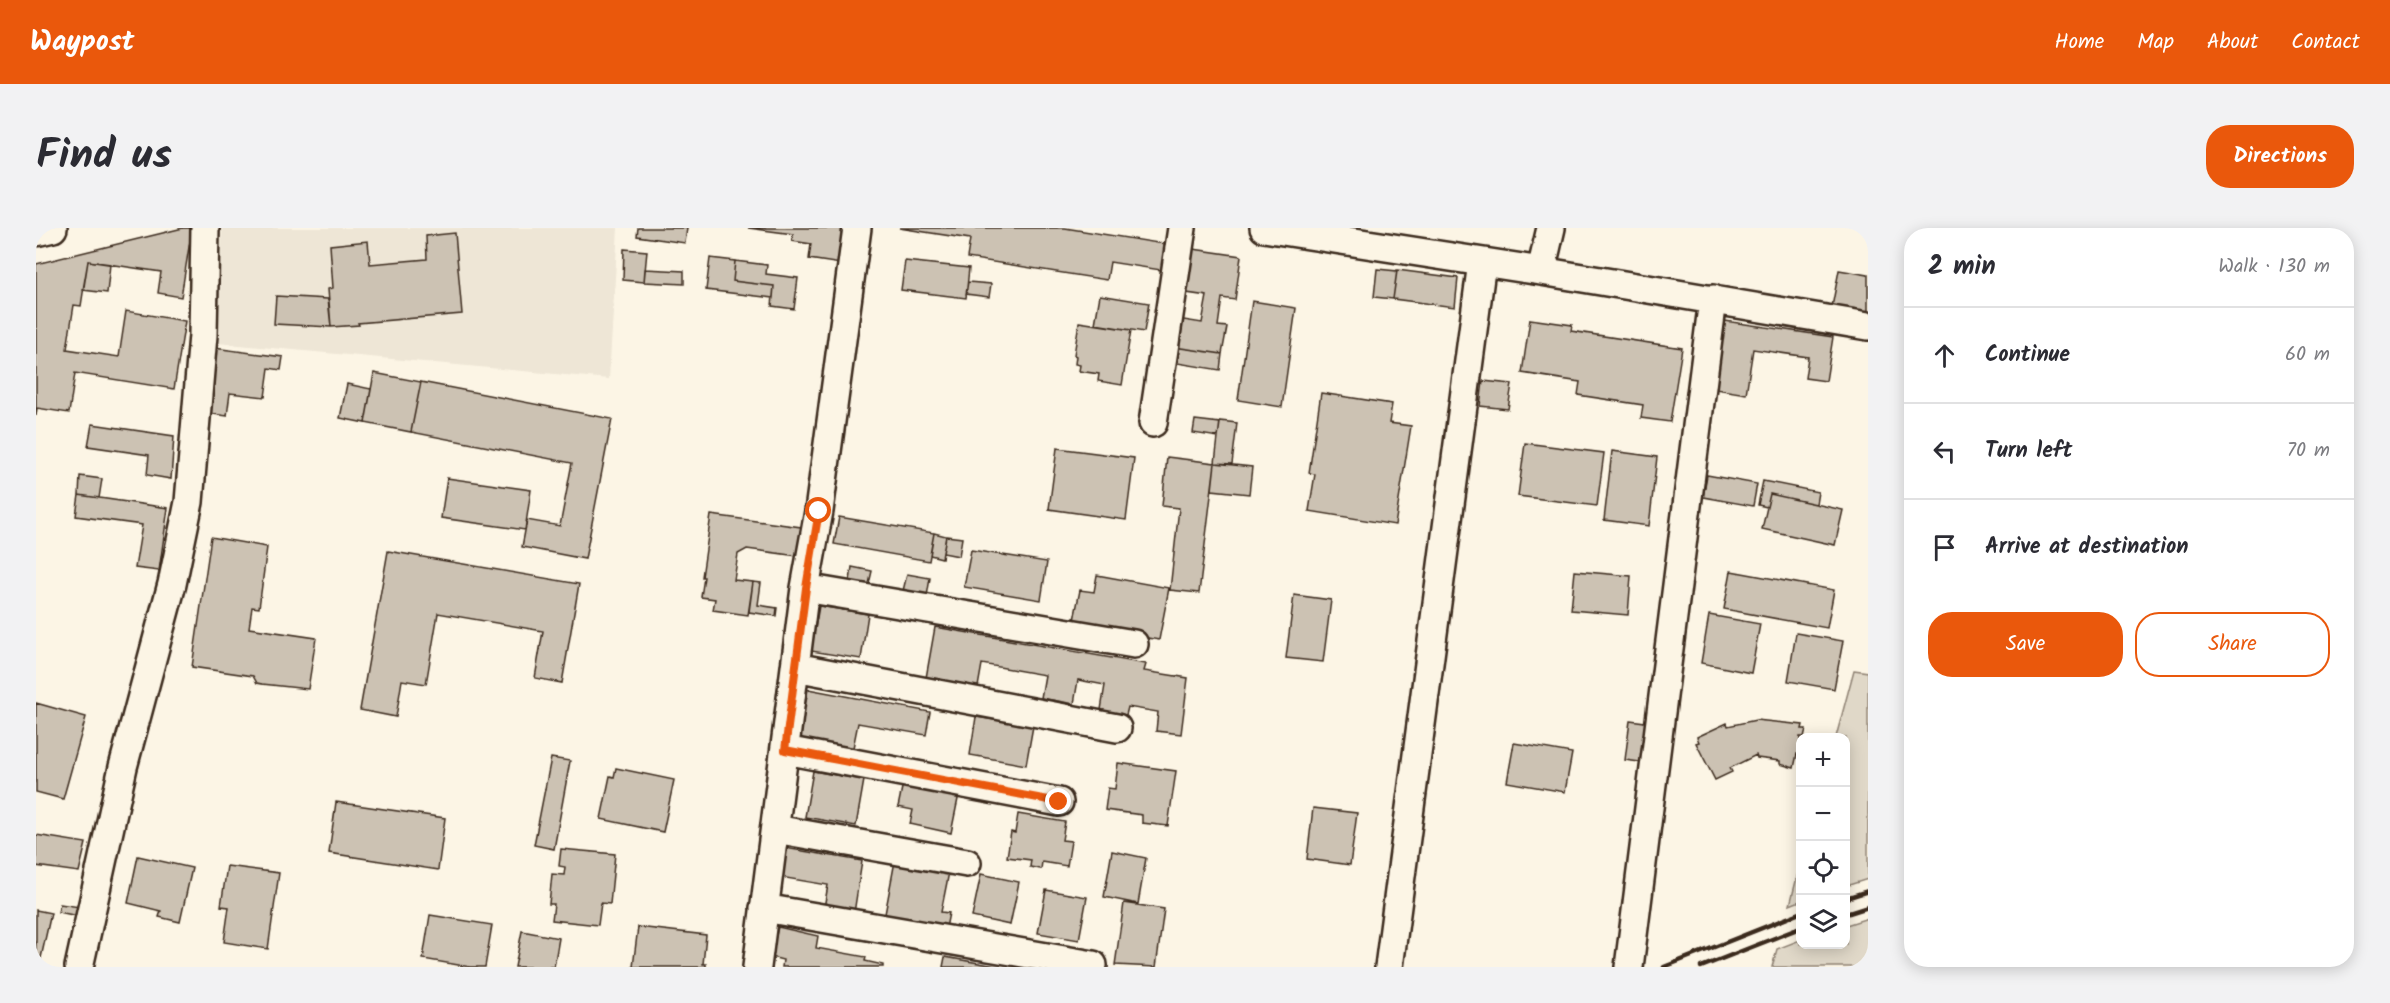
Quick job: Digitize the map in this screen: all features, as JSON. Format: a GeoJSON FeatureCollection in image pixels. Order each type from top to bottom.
{"type":"FeatureCollection","features":[{"type":"Feature","properties":{"kind":"street"},"geometry":{"type":"LineString","coordinates":[[36,232],[53,228]]}},
{"type":"Feature","properties":{"kind":"street"},"geometry":{"type":"LineString","coordinates":[[79,967],[123,767],[172,584],[189,502],[203,335],[205,228]]}},
{"type":"Feature","properties":{"kind":"street"},"geometry":{"type":"LineString","coordinates":[[757,967],[795,667],[821,499],[857,228]]}},
{"type":"Feature","properties":{"kind":"street"},"geometry":{"type":"LineString","coordinates":[[1153,423],[1182,228]]}},
{"type":"Feature","properties":{"kind":"street"},"geometry":{"type":"LineString","coordinates":[[1264,228],[1541,271],[1868,326]]}},
{"type":"Feature","properties":{"kind":"street"},"geometry":{"type":"LineString","coordinates":[[1541,271],[1551,228]]}},
{"type":"Feature","properties":{"kind":"street"},"geometry":{"type":"LineString","coordinates":[[1389,967],[1482,262]]}},
{"type":"Feature","properties":{"kind":"street"},"geometry":{"type":"LineString","coordinates":[[1629,967],[1713,299]]}},
{"type":"Feature","properties":{"kind":"street"},"geometry":{"type":"LineString","coordinates":[[806,588],[1134,644]]}},
{"type":"Feature","properties":{"kind":"street"},"geometry":{"type":"LineString","coordinates":[[795,667],[1116,728]]}},
{"type":"Feature","properties":{"kind":"street"},"geometry":{"type":"LineString","coordinates":[[785,750],[1059,802]]}},
{"type":"Feature","properties":{"kind":"street"},"geometry":{"type":"LineString","coordinates":[[775,829],[967,863]]}},
{"type":"Feature","properties":{"kind":"street"},"geometry":{"type":"LineString","coordinates":[[764,908],[1093,965]]}},
{"type":"Feature","properties":{"kind":"shaded area"},"geometry":{"type":"Polygon","coordinates":[[[222,228],[618,228],[609,379],[217,343],[222,228]]]}},
{"type":"Feature","properties":{"kind":"shaded area"},"geometry":{"type":"Polygon","coordinates":[[[1854,670],[1868,672],[1868,879],[1850,885],[1850,733],[1837,733],[1854,670]]]}},
{"type":"Feature","properties":{"kind":"shaded area"},"geometry":{"type":"Polygon","coordinates":[[[1796,881],[1796,903],[1790,905],[1796,881]]]}},
{"type":"Feature","properties":{"kind":"shaded area"},"geometry":{"type":"Polygon","coordinates":[[[1868,918],[1868,967],[1772,967],[1777,949],[1796,942],[1796,949],[1850,949],[1850,924],[1868,918]]]}},
{"type":"Feature","properties":{"kind":"building"},"geometry":{"type":"Polygon","coordinates":[[[183,228],[192,228],[181,297],[158,293],[161,272],[88,261],[81,306],[74,305],[67,349],[119,357],[126,311],[185,321],[174,389],[75,373],[69,413],[37,408],[36,416],[36,264],[183,228]]]}},
{"type":"Feature","properties":{"kind":"building"},"geometry":{"type":"Polygon","coordinates":[[[638,228],[687,228],[685,243],[637,236],[638,228]]]}},
{"type":"Feature","properties":{"kind":"building"},"geometry":{"type":"Polygon","coordinates":[[[748,228],[846,228],[841,264],[809,259],[811,244],[792,241],[793,234],[748,228]]]}},
{"type":"Feature","properties":{"kind":"building"},"geometry":{"type":"Polygon","coordinates":[[[899,228],[1065,228],[1171,245],[1167,271],[1110,262],[1107,280],[967,258],[970,239],[899,228]]]}},
{"type":"Feature","properties":{"kind":"building"},"geometry":{"type":"Polygon","coordinates":[[[455,233],[462,314],[331,327],[328,289],[333,288],[330,245],[368,241],[370,264],[427,259],[426,236],[455,233]]]}},
{"type":"Feature","properties":{"kind":"building"},"geometry":{"type":"Polygon","coordinates":[[[1186,248],[1241,256],[1235,300],[1222,298],[1218,326],[1227,327],[1222,354],[1174,347],[1178,319],[1202,323],[1207,296],[1180,292],[1186,248]]]}},
{"type":"Feature","properties":{"kind":"building"},"geometry":{"type":"Polygon","coordinates":[[[624,249],[647,251],[644,282],[623,280],[624,249]]]}},
{"type":"Feature","properties":{"kind":"building"},"geometry":{"type":"Polygon","coordinates":[[[710,258],[735,261],[733,281],[774,286],[773,298],[706,290],[710,258]]]}},
{"type":"Feature","properties":{"kind":"building"},"geometry":{"type":"Polygon","coordinates":[[[88,261],[110,264],[107,293],[83,290],[88,261]]]}},
{"type":"Feature","properties":{"kind":"building"},"geometry":{"type":"Polygon","coordinates":[[[735,261],[767,265],[766,274],[798,278],[794,309],[772,306],[774,286],[733,281],[735,261]]]}},
{"type":"Feature","properties":{"kind":"building"},"geometry":{"type":"Polygon","coordinates":[[[905,261],[969,268],[966,298],[901,290],[905,261]]]}},
{"type":"Feature","properties":{"kind":"building"},"geometry":{"type":"Polygon","coordinates":[[[645,269],[684,271],[684,284],[644,282],[645,269]]]}},
{"type":"Feature","properties":{"kind":"building"},"geometry":{"type":"Polygon","coordinates":[[[1377,269],[1397,271],[1393,299],[1374,297],[1377,269]]]}},
{"type":"Feature","properties":{"kind":"building"},"geometry":{"type":"Polygon","coordinates":[[[1397,270],[1458,278],[1455,307],[1393,299],[1397,270]]]}},
{"type":"Feature","properties":{"kind":"building"},"geometry":{"type":"Polygon","coordinates":[[[1839,270],[1868,275],[1868,313],[1832,307],[1839,270]]]}},
{"type":"Feature","properties":{"kind":"building"},"geometry":{"type":"Polygon","coordinates":[[[968,282],[991,284],[989,297],[966,294],[968,282]]]}},
{"type":"Feature","properties":{"kind":"building"},"geometry":{"type":"Polygon","coordinates":[[[1100,295],[1149,303],[1144,332],[1095,324],[1100,295]]]}},
{"type":"Feature","properties":{"kind":"building"},"geometry":{"type":"Polygon","coordinates":[[[276,296],[328,299],[331,327],[274,324],[276,296]]]}},
{"type":"Feature","properties":{"kind":"building"},"geometry":{"type":"Polygon","coordinates":[[[1252,301],[1296,308],[1282,407],[1238,400],[1252,301]]]}},
{"type":"Feature","properties":{"kind":"building"},"geometry":{"type":"Polygon","coordinates":[[[1530,319],[1572,325],[1571,331],[1682,348],[1670,422],[1641,418],[1643,405],[1578,395],[1580,382],[1522,373],[1530,319]]]}},
{"type":"Feature","properties":{"kind":"building"},"geometry":{"type":"Polygon","coordinates":[[[1725,321],[1833,337],[1826,381],[1805,378],[1808,357],[1753,349],[1746,394],[1715,389],[1725,321]]]}},
{"type":"Feature","properties":{"kind":"building"},"geometry":{"type":"Polygon","coordinates":[[[1079,322],[1131,330],[1122,385],[1098,381],[1099,374],[1079,371],[1080,365],[1075,364],[1076,356],[1074,355],[1079,322]]]}},
{"type":"Feature","properties":{"kind":"building"},"geometry":{"type":"Polygon","coordinates":[[[1174,347],[1222,354],[1220,370],[1171,362],[1174,347]]]}},
{"type":"Feature","properties":{"kind":"building"},"geometry":{"type":"Polygon","coordinates":[[[214,348],[283,357],[281,370],[269,368],[265,397],[230,393],[227,416],[206,413],[214,348]]]}},
{"type":"Feature","properties":{"kind":"building"},"geometry":{"type":"Polygon","coordinates":[[[374,373],[421,382],[411,432],[365,423],[374,373]]]}},
{"type":"Feature","properties":{"kind":"building"},"geometry":{"type":"Polygon","coordinates":[[[1483,381],[1512,384],[1508,409],[1480,406],[1483,381]]]}},
{"type":"Feature","properties":{"kind":"building"},"geometry":{"type":"Polygon","coordinates":[[[421,382],[612,419],[585,559],[522,547],[527,520],[560,526],[572,463],[411,432],[421,382]]]}},
{"type":"Feature","properties":{"kind":"building"},"geometry":{"type":"Polygon","coordinates":[[[347,384],[371,389],[365,423],[340,418],[347,384]]]}},
{"type":"Feature","properties":{"kind":"building"},"geometry":{"type":"Polygon","coordinates":[[[1321,393],[1392,404],[1389,423],[1411,426],[1395,525],[1309,511],[1315,474],[1309,473],[1321,393]]]}},
{"type":"Feature","properties":{"kind":"building"},"geometry":{"type":"Polygon","coordinates":[[[1195,420],[1220,423],[1218,437],[1193,433],[1195,420]]]}},
{"type":"Feature","properties":{"kind":"building"},"geometry":{"type":"Polygon","coordinates":[[[1220,421],[1237,423],[1232,464],[1215,463],[1220,421]]]}},
{"type":"Feature","properties":{"kind":"building"},"geometry":{"type":"Polygon","coordinates":[[[92,424],[174,436],[171,479],[147,475],[149,455],[88,446],[92,424]]]}},
{"type":"Feature","properties":{"kind":"building"},"geometry":{"type":"Polygon","coordinates":[[[1525,443],[1604,453],[1597,506],[1518,496],[1525,443]]]}},
{"type":"Feature","properties":{"kind":"building"},"geometry":{"type":"Polygon","coordinates":[[[1057,448],[1134,458],[1126,520],[1049,509],[1057,448]]]}},
{"type":"Feature","properties":{"kind":"building"},"geometry":{"type":"Polygon","coordinates":[[[1612,451],[1657,457],[1649,526],[1604,520],[1612,451]]]}},
{"type":"Feature","properties":{"kind":"building"},"geometry":{"type":"Polygon","coordinates":[[[1167,457],[1215,463],[1199,593],[1170,590],[1179,508],[1162,506],[1167,457]]]}},
{"type":"Feature","properties":{"kind":"building"},"geometry":{"type":"Polygon","coordinates":[[[1215,463],[1252,467],[1249,494],[1212,490],[1215,463]]]}},
{"type":"Feature","properties":{"kind":"building"},"geometry":{"type":"Polygon","coordinates":[[[1707,475],[1757,484],[1753,506],[1703,497],[1707,475]]]}},
{"type":"Feature","properties":{"kind":"building"},"geometry":{"type":"Polygon","coordinates":[[[80,476],[102,479],[99,498],[79,495],[80,476]]]}},
{"type":"Feature","properties":{"kind":"building"},"geometry":{"type":"Polygon","coordinates":[[[447,478],[531,490],[525,530],[441,518],[447,478]]]}},
{"type":"Feature","properties":{"kind":"building"},"geometry":{"type":"Polygon","coordinates":[[[1763,481],[1818,492],[1816,504],[1770,494],[1767,507],[1758,505],[1763,481]]]}},
{"type":"Feature","properties":{"kind":"building"},"geometry":{"type":"Polygon","coordinates":[[[1770,494],[1843,510],[1835,545],[1762,529],[1770,494]]]}},
{"type":"Feature","properties":{"kind":"building"},"geometry":{"type":"Polygon","coordinates":[[[79,495],[168,508],[159,571],[135,568],[142,525],[76,516],[79,495]]]}},
{"type":"Feature","properties":{"kind":"building"},"geometry":{"type":"Polygon","coordinates":[[[711,515],[801,527],[797,556],[747,549],[738,554],[734,580],[753,582],[748,615],[713,610],[715,599],[701,597],[711,515]]]}},
{"type":"Feature","properties":{"kind":"building"},"geometry":{"type":"Polygon","coordinates":[[[839,517],[934,533],[929,561],[834,544],[839,517]]]}},
{"type":"Feature","properties":{"kind":"building"},"geometry":{"type":"Polygon","coordinates":[[[934,533],[946,536],[942,558],[930,555],[934,533]]]}},
{"type":"Feature","properties":{"kind":"building"},"geometry":{"type":"Polygon","coordinates":[[[946,536],[962,538],[959,556],[943,553],[946,536]]]}},
{"type":"Feature","properties":{"kind":"building"},"geometry":{"type":"Polygon","coordinates":[[[211,537],[267,547],[259,608],[252,607],[249,628],[316,638],[308,689],[262,684],[257,683],[253,676],[192,667],[211,537]]]}},
{"type":"Feature","properties":{"kind":"building"},"geometry":{"type":"Polygon","coordinates":[[[971,550],[1047,562],[1041,600],[964,587],[971,550]]]}},
{"type":"Feature","properties":{"kind":"building"},"geometry":{"type":"Polygon","coordinates":[[[388,551],[579,584],[562,683],[535,678],[543,631],[438,613],[426,684],[402,680],[396,717],[360,710],[388,551]]]}},
{"type":"Feature","properties":{"kind":"building"},"geometry":{"type":"Polygon","coordinates":[[[852,567],[872,571],[869,584],[850,581],[852,567]]]}},
{"type":"Feature","properties":{"kind":"building"},"geometry":{"type":"Polygon","coordinates":[[[1575,571],[1631,576],[1628,615],[1571,610],[1575,571]]]}},
{"type":"Feature","properties":{"kind":"building"},"geometry":{"type":"Polygon","coordinates":[[[1731,571],[1834,590],[1827,628],[1724,609],[1731,571]]]}},
{"type":"Feature","properties":{"kind":"building"},"geometry":{"type":"Polygon","coordinates":[[[907,574],[930,578],[927,596],[903,591],[907,574]]]}},
{"type":"Feature","properties":{"kind":"building"},"geometry":{"type":"Polygon","coordinates":[[[1097,575],[1169,588],[1159,640],[1073,625],[1080,590],[1094,592],[1097,575]]]}},
{"type":"Feature","properties":{"kind":"building"},"geometry":{"type":"Polygon","coordinates":[[[753,582],[761,583],[758,605],[777,608],[776,616],[749,612],[753,582]]]}},
{"type":"Feature","properties":{"kind":"building"},"geometry":{"type":"Polygon","coordinates":[[[1294,595],[1331,600],[1323,662],[1286,658],[1294,595]]]}},
{"type":"Feature","properties":{"kind":"building"},"geometry":{"type":"Polygon","coordinates":[[[819,606],[868,614],[861,659],[811,651],[819,606]]]}},
{"type":"Feature","properties":{"kind":"building"},"geometry":{"type":"Polygon","coordinates":[[[1709,615],[1760,624],[1751,673],[1701,663],[1709,615]]]}},
{"type":"Feature","properties":{"kind":"building"},"geometry":{"type":"Polygon","coordinates":[[[935,627],[1146,664],[1144,671],[1188,678],[1181,734],[1156,731],[1158,712],[1128,707],[1126,715],[1101,710],[1105,685],[1078,680],[1074,704],[1041,698],[1045,675],[982,664],[978,687],[926,678],[935,627]]]}},
{"type":"Feature","properties":{"kind":"building"},"geometry":{"type":"Polygon","coordinates":[[[1796,633],[1843,641],[1834,689],[1788,681],[1796,633]]]}},
{"type":"Feature","properties":{"kind":"building"},"geometry":{"type":"Polygon","coordinates":[[[808,689],[930,712],[926,735],[858,723],[853,748],[799,738],[808,689]]]}},
{"type":"Feature","properties":{"kind":"building"},"geometry":{"type":"Polygon","coordinates":[[[36,703],[86,717],[63,799],[36,792],[36,703]]]}},
{"type":"Feature","properties":{"kind":"building"},"geometry":{"type":"Polygon","coordinates":[[[976,717],[1033,726],[1026,765],[970,755],[976,717]]]}},
{"type":"Feature","properties":{"kind":"building"},"geometry":{"type":"Polygon","coordinates":[[[1630,720],[1652,723],[1647,763],[1625,760],[1630,720]]]}},
{"type":"Feature","properties":{"kind":"building"},"geometry":{"type":"Polygon","coordinates":[[[1756,720],[1803,725],[1802,729],[1806,729],[1805,733],[1796,733],[1794,768],[1780,764],[1780,761],[1757,758],[1756,755],[1730,768],[1732,772],[1715,780],[1696,743],[1699,742],[1697,737],[1727,723],[1728,726],[1756,720]]]}},
{"type":"Feature","properties":{"kind":"building"},"geometry":{"type":"Polygon","coordinates":[[[1514,743],[1572,753],[1565,792],[1507,782],[1514,743]]]}},
{"type":"Feature","properties":{"kind":"building"},"geometry":{"type":"Polygon","coordinates":[[[551,758],[570,761],[554,849],[534,845],[551,758]]]}},
{"type":"Feature","properties":{"kind":"building"},"geometry":{"type":"Polygon","coordinates":[[[1118,763],[1176,771],[1168,826],[1142,823],[1142,815],[1105,810],[1108,788],[1115,789],[1118,763]]]}},
{"type":"Feature","properties":{"kind":"building"},"geometry":{"type":"Polygon","coordinates":[[[616,768],[674,780],[663,832],[601,819],[610,776],[614,777],[616,768]]]}},
{"type":"Feature","properties":{"kind":"building"},"geometry":{"type":"Polygon","coordinates":[[[813,771],[864,780],[856,826],[805,817],[813,771]]]}},
{"type":"Feature","properties":{"kind":"building"},"geometry":{"type":"Polygon","coordinates":[[[903,783],[959,794],[951,833],[910,824],[913,810],[898,807],[903,783]]]}},
{"type":"Feature","properties":{"kind":"building"},"geometry":{"type":"Polygon","coordinates":[[[336,802],[445,818],[438,870],[329,853],[336,802]]]}},
{"type":"Feature","properties":{"kind":"building"},"geometry":{"type":"Polygon","coordinates":[[[1313,808],[1357,813],[1350,865],[1307,859],[1313,808]]]}},
{"type":"Feature","properties":{"kind":"building"},"geometry":{"type":"Polygon","coordinates":[[[1018,814],[1065,822],[1062,840],[1071,841],[1067,866],[1042,862],[1041,869],[1030,867],[1031,860],[1007,857],[1011,832],[1015,833],[1018,814]]]}},
{"type":"Feature","properties":{"kind":"building"},"geometry":{"type":"Polygon","coordinates":[[[36,835],[86,843],[79,872],[36,866],[36,835]]]}},
{"type":"Feature","properties":{"kind":"building"},"geometry":{"type":"Polygon","coordinates":[[[785,848],[862,861],[854,913],[824,908],[828,885],[780,877],[785,848]]]}},
{"type":"Feature","properties":{"kind":"building"},"geometry":{"type":"Polygon","coordinates":[[[561,849],[615,854],[610,904],[601,903],[598,925],[552,920],[554,904],[549,904],[552,874],[564,875],[565,867],[559,866],[561,849]]]}},
{"type":"Feature","properties":{"kind":"building"},"geometry":{"type":"Polygon","coordinates":[[[1112,851],[1146,858],[1138,904],[1104,897],[1112,851]]]}},
{"type":"Feature","properties":{"kind":"building"},"geometry":{"type":"Polygon","coordinates":[[[138,856],[192,868],[180,922],[159,917],[161,911],[128,903],[138,856]]]}},
{"type":"Feature","properties":{"kind":"building"},"geometry":{"type":"Polygon","coordinates":[[[895,861],[949,872],[941,912],[949,913],[945,933],[890,923],[885,914],[895,861]]]}},
{"type":"Feature","properties":{"kind":"building"},"geometry":{"type":"Polygon","coordinates":[[[227,866],[279,873],[268,949],[224,942],[229,907],[221,906],[227,866]]]}},
{"type":"Feature","properties":{"kind":"building"},"geometry":{"type":"Polygon","coordinates":[[[981,874],[1019,882],[1010,925],[972,917],[981,874]]]}},
{"type":"Feature","properties":{"kind":"building"},"geometry":{"type":"Polygon","coordinates":[[[1046,890],[1087,897],[1079,940],[1038,933],[1046,890]]]}},
{"type":"Feature","properties":{"kind":"building"},"geometry":{"type":"Polygon","coordinates":[[[1124,903],[1164,909],[1156,967],[1115,965],[1124,903]]]}},
{"type":"Feature","properties":{"kind":"building"},"geometry":{"type":"Polygon","coordinates":[[[60,904],[80,907],[78,916],[58,912],[60,904]]]}},
{"type":"Feature","properties":{"kind":"building"},"geometry":{"type":"Polygon","coordinates":[[[36,910],[51,913],[39,967],[36,967],[36,910]]]}},
{"type":"Feature","properties":{"kind":"building"},"geometry":{"type":"Polygon","coordinates":[[[430,915],[492,925],[485,967],[470,967],[423,959],[430,915]]]}},
{"type":"Feature","properties":{"kind":"building"},"geometry":{"type":"Polygon","coordinates":[[[638,927],[706,935],[703,964],[706,964],[706,967],[633,967],[638,927]]]}},
{"type":"Feature","properties":{"kind":"building"},"geometry":{"type":"Polygon","coordinates":[[[778,927],[818,936],[816,948],[866,957],[865,961],[883,965],[883,967],[782,967],[783,960],[771,957],[778,927]]]}},
{"type":"Feature","properties":{"kind":"building"},"geometry":{"type":"Polygon","coordinates":[[[522,931],[559,938],[554,967],[515,967],[522,931]]]}},
{"type":"Feature","properties":{"kind":"building"},"geometry":{"type":"Polygon","coordinates":[[[945,957],[1001,967],[943,967],[945,957]]]}},
{"type":"Feature","properties":{"kind":"railway"},"geometry":{"type":"LineString","coordinates":[[1850,897],[1868,891]]}},
{"type":"Feature","properties":{"kind":"railway"},"geometry":{"type":"LineString","coordinates":[[1850,913],[1868,907]]}},
{"type":"Feature","properties":{"kind":"railway"},"geometry":{"type":"LineString","coordinates":[[1664,967],[1796,915]]}},
{"type":"Feature","properties":{"kind":"railway"},"geometry":{"type":"LineString","coordinates":[[1701,967],[1796,930]]}},
{"type":"Feature","properties":{"kind":"route"},"geometry":{"type":"LineString","coordinates":[[819,511],[806,588],[785,750],[1059,802]]}}]}
